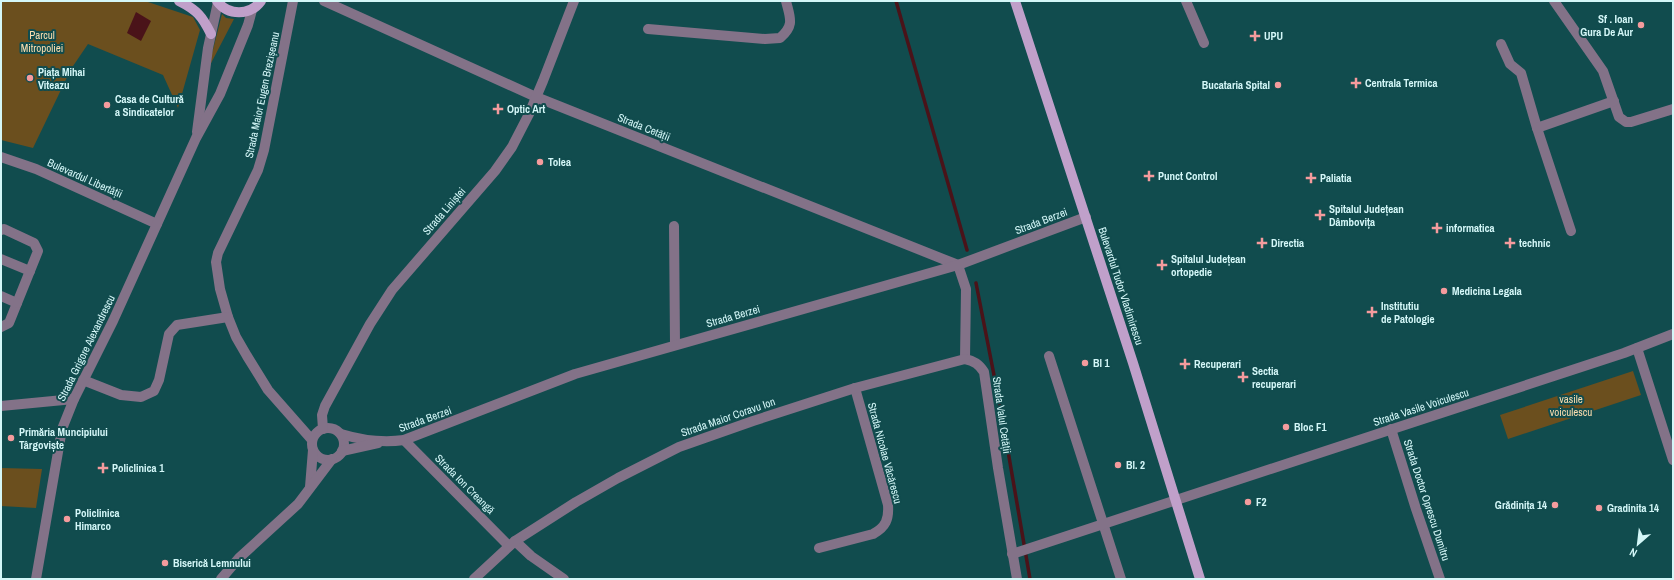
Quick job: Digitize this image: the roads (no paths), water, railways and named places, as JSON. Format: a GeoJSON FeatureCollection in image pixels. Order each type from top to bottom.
{"type":"FeatureCollection","features":[{"type":"Feature","properties":{"kind":"main road"},"geometry":{"type":"LineString","coordinates":[[179,1],[197,11],[204,19],[211,34]]}},
{"type":"Feature","properties":{"kind":"main road"},"geometry":{"type":"LineString","coordinates":[[217,1],[225,9],[236,13],[252,10],[261,1]]}},
{"type":"Feature","properties":{"kind":"main road","name":"Bulevardul Tudor Vladimirescu"},"geometry":{"type":"LineString","coordinates":[[1015,1],[1086,217],[1200,579]]}},
{"type":"Feature","properties":{"kind":"street","name":"Strada Grigore Alexandrescu"},"geometry":{"type":"LineString","coordinates":[[196,138],[208,48],[217,1]]}},
{"type":"Feature","properties":{"kind":"street","name":"Strada Maior Eugen Brezișeanu"},"geometry":{"type":"LineString","coordinates":[[293,1],[264,150],[258,170],[218,253],[216,262],[220,290],[228,317],[236,336],[268,390],[299,425],[313,445]]}},
{"type":"Feature","properties":{"kind":"street","name":"Strada Cetății"},"geometry":{"type":"LineString","coordinates":[[324,1],[536,97],[958,266]]}},
{"type":"Feature","properties":{"kind":"street","name":"Strada Liniștei"},"geometry":{"type":"LineString","coordinates":[[321,429],[322,415],[325,406],[379,308],[392,290],[505,157],[519,135],[536,97],[574,1]]}},
{"type":"Feature","properties":{"kind":"street"},"geometry":{"type":"LineString","coordinates":[[648,29],[765,39],[780,38],[788,31],[791,22],[786,1]]}},
{"type":"Feature","properties":{"kind":"street"},"geometry":{"type":"LineString","coordinates":[[1186,1],[1204,43]]}},
{"type":"Feature","properties":{"kind":"street"},"geometry":{"type":"LineString","coordinates":[[1554,1],[1603,71],[1619,117],[1626,122],[1673,109]]}},
{"type":"Feature","properties":{"kind":"street","name":"Strada Grigore Alexandrescu"},"geometry":{"type":"LineString","coordinates":[[36,579],[62,429],[83,380],[113,321],[196,138],[220,94],[248,25],[252,10]]}},
{"type":"Feature","properties":{"kind":"street"},"geometry":{"type":"LineString","coordinates":[[1501,44],[1510,64],[1521,74],[1571,231]]}},
{"type":"Feature","properties":{"kind":"street"},"geometry":{"type":"LineString","coordinates":[[1537,128],[1614,101]]}},
{"type":"Feature","properties":{"kind":"street","name":"Bulevardul Libertății"},"geometry":{"type":"LineString","coordinates":[[1,157],[36,169],[157,224]]}},
{"type":"Feature","properties":{"kind":"street","name":"Strada Berzei"},"geometry":{"type":"LineString","coordinates":[[342,451],[388,441],[404,440],[575,374],[958,266],[1086,217]]}},
{"type":"Feature","properties":{"kind":"street"},"geometry":{"type":"LineString","coordinates":[[674,226],[675,345]]}},
{"type":"Feature","properties":{"kind":"street"},"geometry":{"type":"LineString","coordinates":[[1,230],[4,229],[34,243],[38,251],[9,323],[1,327]]}},
{"type":"Feature","properties":{"kind":"street"},"geometry":{"type":"LineString","coordinates":[[1,259],[30,271]]}},
{"type":"Feature","properties":{"kind":"street"},"geometry":{"type":"LineString","coordinates":[[958,266],[966,289],[966,359]]}},
{"type":"Feature","properties":{"kind":"street"},"geometry":{"type":"LineString","coordinates":[[1,296],[17,303]]}},
{"type":"Feature","properties":{"kind":"street"},"geometry":{"type":"LineString","coordinates":[[83,380],[121,395],[142,397],[154,391],[159,380],[171,330],[177,325],[228,317]]}},
{"type":"Feature","properties":{"kind":"street","name":"Strada Vasile Voiculescu"},"geometry":{"type":"LineString","coordinates":[[1012,554],[1637,348],[1673,334]]}},
{"type":"Feature","properties":{"kind":"street"},"geometry":{"type":"LineString","coordinates":[[1637,348],[1673,460]]}},
{"type":"Feature","properties":{"kind":"street"},"geometry":{"type":"LineString","coordinates":[[1049,356],[1122,579]]}},
{"type":"Feature","properties":{"kind":"street","name":"Strada Maior Coravu Ion"},"geometry":{"type":"LineString","coordinates":[[474,579],[512,543],[612,482],[679,447],[855,388],[966,359]]}},
{"type":"Feature","properties":{"kind":"street","name":"Strada Valul Cetății"},"geometry":{"type":"LineString","coordinates":[[966,359],[974,361],[980,365],[984,372],[1017,579]]}},
{"type":"Feature","properties":{"kind":"street","name":"Strada Nicolae Văcărescu"},"geometry":{"type":"LineString","coordinates":[[819,548],[873,534],[881,529],[886,523],[889,515],[888,505],[855,388]]}},
{"type":"Feature","properties":{"kind":"street"},"geometry":{"type":"LineString","coordinates":[[1,406],[74,400]]}},
{"type":"Feature","properties":{"kind":"street"},"geometry":{"type":"LineString","coordinates":[[221,579],[239,558],[290,514],[332,459],[338,456],[342,451],[344,443],[341,434],[332,428],[321,429],[299,425]]}},
{"type":"Feature","properties":{"kind":"street"},"geometry":{"type":"LineString","coordinates":[[310,487],[313,445],[316,434],[321,429]]}},
{"type":"Feature","properties":{"kind":"street","name":"Strada Doctor Oprescu Dumitru"},"geometry":{"type":"LineString","coordinates":[[1391,429],[1416,510],[1440,579]]}},
{"type":"Feature","properties":{"kind":"street","name":"Strada Berzei"},"geometry":{"type":"LineString","coordinates":[[341,434],[351,437],[388,441]]}},
{"type":"Feature","properties":{"kind":"street","name":"Strada Ion Creangă"},"geometry":{"type":"LineString","coordinates":[[404,440],[512,543]]}},
{"type":"Feature","properties":{"kind":"street"},"geometry":{"type":"LineString","coordinates":[[313,445],[320,458],[332,459]]}},
{"type":"Feature","properties":{"kind":"street"},"geometry":{"type":"LineString","coordinates":[[512,543],[564,579]]}},
{"type":"Feature","properties":{"kind":"waterway"},"geometry":{"type":"LineString","coordinates":[[896,1],[967,250]]}},
{"type":"Feature","properties":{"kind":"waterway"},"geometry":{"type":"LineString","coordinates":[[976,283],[1002,416],[1030,579]]}},
{"type":"Feature","properties":{"kind":"place","name":"Sf . Ioan Gura De Aur"},"geometry":{"type":"Point","coordinates":[1641,25]}},
{"type":"Feature","properties":{"kind":"place","name":"UPU"},"geometry":{"type":"Point","coordinates":[1255,36]}},
{"type":"Feature","properties":{"kind":"place","name":"Piața Mihai Viteazu"},"geometry":{"type":"Point","coordinates":[30,78]}},
{"type":"Feature","properties":{"kind":"place","name":"Centrala Termica"},"geometry":{"type":"Point","coordinates":[1356,83]}},
{"type":"Feature","properties":{"kind":"place","name":"Bucataria Spital"},"geometry":{"type":"Point","coordinates":[1278,85]}},
{"type":"Feature","properties":{"kind":"place","name":"Casa de Cultură a Sindicatelor"},"geometry":{"type":"Point","coordinates":[107,105]}},
{"type":"Feature","properties":{"kind":"place","name":"Optic Art"},"geometry":{"type":"Point","coordinates":[498,109]}},
{"type":"Feature","properties":{"kind":"place","name":"Tolea"},"geometry":{"type":"Point","coordinates":[540,162]}},
{"type":"Feature","properties":{"kind":"place","name":"Punct Control"},"geometry":{"type":"Point","coordinates":[1149,176]}},
{"type":"Feature","properties":{"kind":"place","name":"Paliatia"},"geometry":{"type":"Point","coordinates":[1311,178]}},
{"type":"Feature","properties":{"kind":"place","name":"Spitalul Județean Dâmbovița"},"geometry":{"type":"Point","coordinates":[1320,215]}},
{"type":"Feature","properties":{"kind":"place","name":"informatica"},"geometry":{"type":"Point","coordinates":[1437,228]}},
{"type":"Feature","properties":{"kind":"place","name":"Directia"},"geometry":{"type":"Point","coordinates":[1262,243]}},
{"type":"Feature","properties":{"kind":"place","name":"technic"},"geometry":{"type":"Point","coordinates":[1510,243]}},
{"type":"Feature","properties":{"kind":"place","name":"Spitalul Județean ortopedie"},"geometry":{"type":"Point","coordinates":[1162,265]}},
{"type":"Feature","properties":{"kind":"place","name":"Medicina Legala"},"geometry":{"type":"Point","coordinates":[1444,291]}},
{"type":"Feature","properties":{"kind":"place","name":"Institutiu de Patologie"},"geometry":{"type":"Point","coordinates":[1372,312]}},
{"type":"Feature","properties":{"kind":"place","name":"Bl 1"},"geometry":{"type":"Point","coordinates":[1085,363]}},
{"type":"Feature","properties":{"kind":"place","name":"Recuperari"},"geometry":{"type":"Point","coordinates":[1185,364]}},
{"type":"Feature","properties":{"kind":"place","name":"Sectia recuperari"},"geometry":{"type":"Point","coordinates":[1243,377]}},
{"type":"Feature","properties":{"kind":"place","name":"Bloc F1"},"geometry":{"type":"Point","coordinates":[1286,427]}},
{"type":"Feature","properties":{"kind":"place","name":"Primăria Muncipiului Târgoviște"},"geometry":{"type":"Point","coordinates":[11,438]}},
{"type":"Feature","properties":{"kind":"place","name":"Bl. 2"},"geometry":{"type":"Point","coordinates":[1118,465]}},
{"type":"Feature","properties":{"kind":"place","name":"Policlinica 1"},"geometry":{"type":"Point","coordinates":[103,468]}},
{"type":"Feature","properties":{"kind":"place","name":"F2"},"geometry":{"type":"Point","coordinates":[1248,502]}},
{"type":"Feature","properties":{"kind":"place","name":"Grădinița 14"},"geometry":{"type":"Point","coordinates":[1555,505]}},
{"type":"Feature","properties":{"kind":"place","name":"Gradinita 14"},"geometry":{"type":"Point","coordinates":[1599,508]}},
{"type":"Feature","properties":{"kind":"place","name":"Policlinica Himarco"},"geometry":{"type":"Point","coordinates":[67,519]}},
{"type":"Feature","properties":{"kind":"place","name":"Biserică Lemnului"},"geometry":{"type":"Point","coordinates":[165,563]}},
{"type":"Feature","properties":{"kind":"park label","name":"Parcul Mitropoliei"},"geometry":{"type":"Point","coordinates":[42,41]}},
{"type":"Feature","properties":{"kind":"park label","name":"vasile voiculescu"},"geometry":{"type":"Point","coordinates":[1571,405]}}]}
